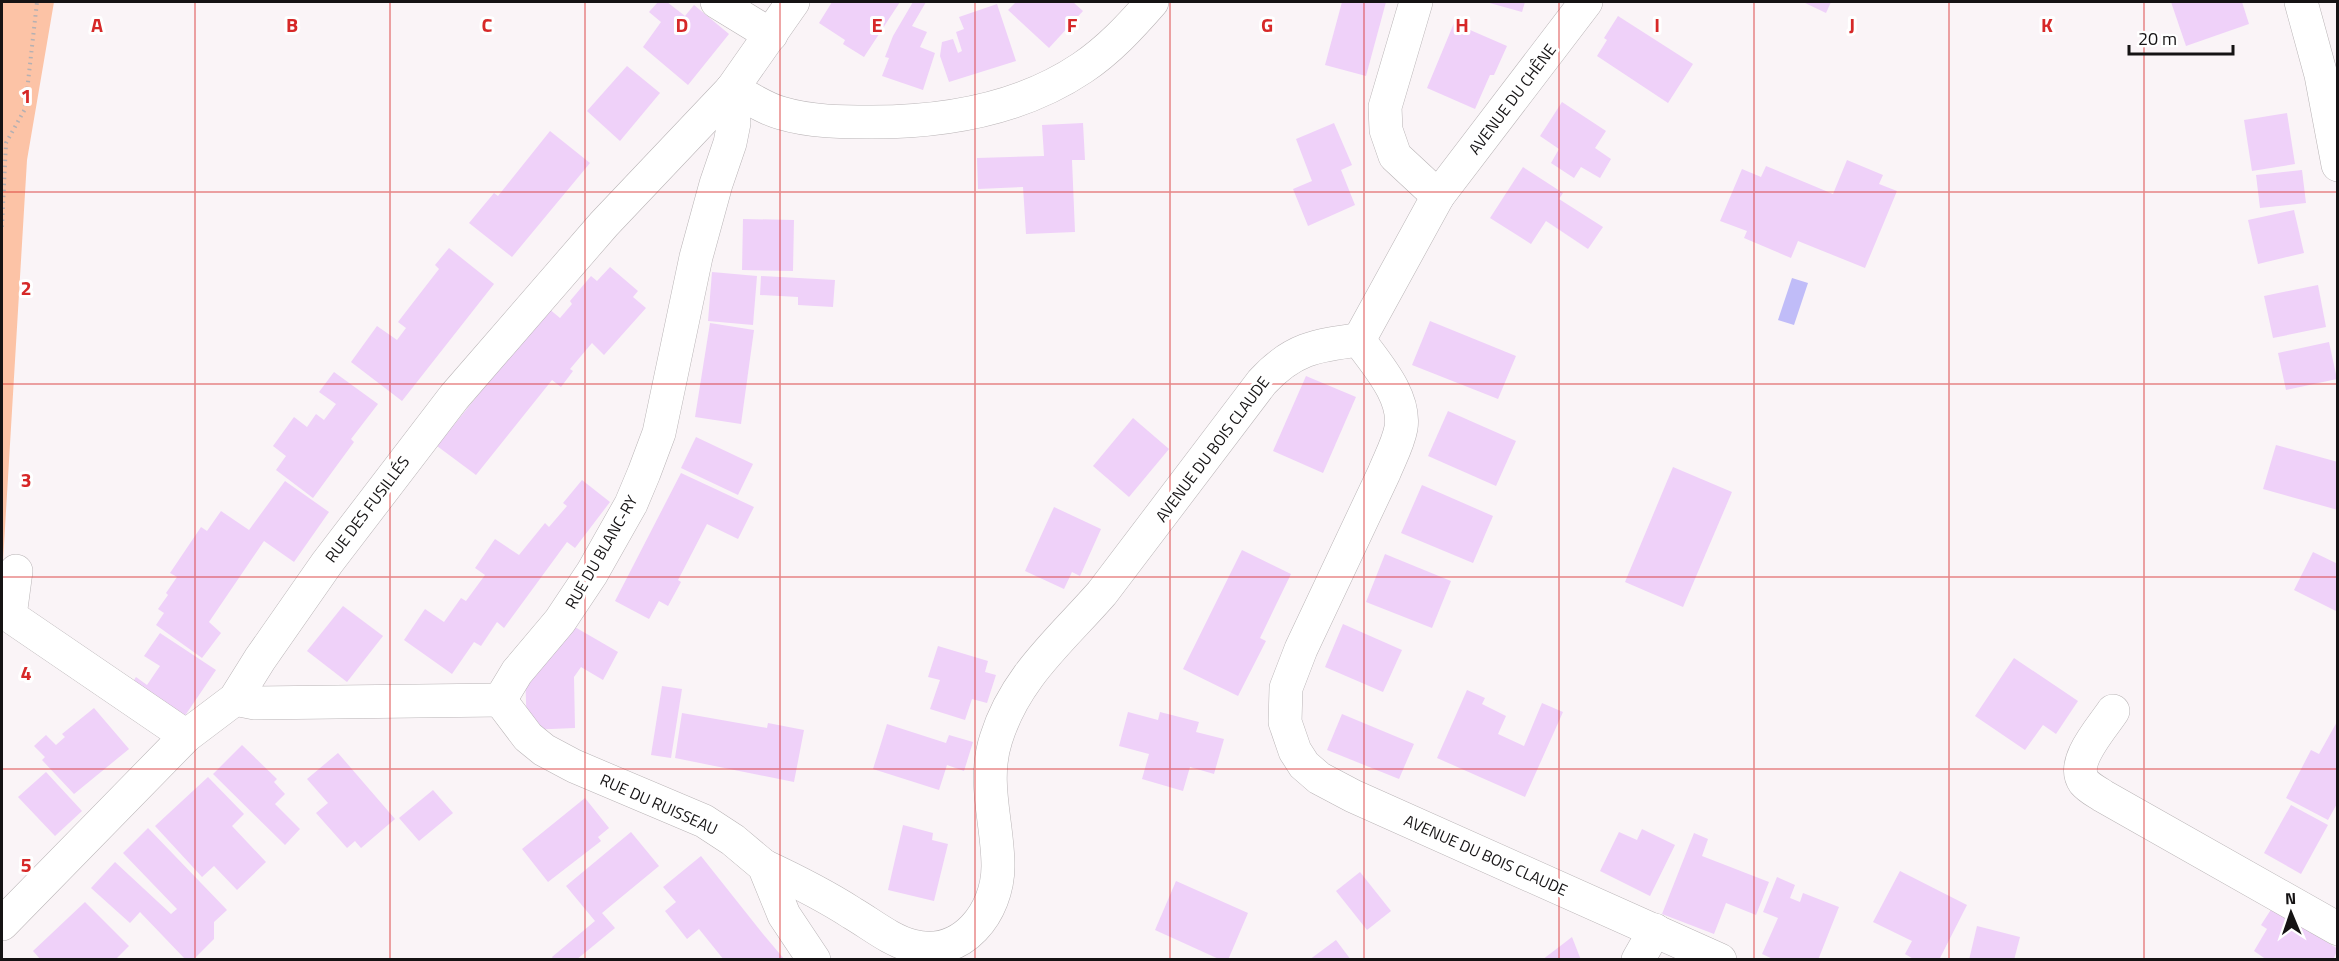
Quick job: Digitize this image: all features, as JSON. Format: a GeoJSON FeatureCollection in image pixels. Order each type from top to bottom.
{"type":"FeatureCollection","features":[{"type":"Feature","properties":{"kind":"street"},"geometry":{"type":"LineString","coordinates":[[717,2],[771,35]]}},
{"type":"Feature","properties":{"kind":"street"},"geometry":{"type":"LineString","coordinates":[[794,2],[732,89],[780,113],[811,119],[915,122],[964,115],[1058,83],[1110,46],[1152,2]]}},
{"type":"Feature","properties":{"kind":"street"},"geometry":{"type":"LineString","coordinates":[[1416,2],[1385,107],[1386,130],[1395,156],[1438,196]]}},
{"type":"Feature","properties":{"kind":"street","name":"AVENUE DU CHÊNE"},"geometry":{"type":"LineString","coordinates":[[1359,340],[1438,196],[1586,2]]}},
{"type":"Feature","properties":{"kind":"street"},"geometry":{"type":"LineString","coordinates":[[2301,2],[2321,75],[2337,165]]}},
{"type":"Feature","properties":{"kind":"street","name":"RUE DES FUSILLÉS"},"geometry":{"type":"LineString","coordinates":[[2,924],[186,736],[235,699],[260,658],[327,562],[454,397],[604,224],[732,89]]}},
{"type":"Feature","properties":{"kind":"street","name":"RUE DU BLANC-RY"},"geometry":{"type":"LineString","coordinates":[[500,699],[517,672],[560,621],[592,573],[632,504],[644,473],[659,433],[699,246],[730,144],[734,123],[732,89]]}},
{"type":"Feature","properties":{"kind":"street","name":"AVENUE DU BOIS CLAUDE"},"geometry":{"type":"LineString","coordinates":[[764,866],[823,896],[886,935],[912,946],[939,947],[953,943],[974,931],[987,914],[997,880],[998,864],[990,784],[995,740],[1019,689],[1040,659],[1102,593],[1277,365],[1293,354],[1337,342],[1359,340],[1396,394],[1401,426],[1384,473],[1301,649],[1286,688],[1285,722],[1295,751],[1304,765],[1319,778],[1353,796],[1720,960]]}},
{"type":"Feature","properties":{"kind":"street"},"geometry":{"type":"LineString","coordinates":[[16,570],[10,616],[186,736]]}},
{"type":"Feature","properties":{"kind":"street"},"geometry":{"type":"LineString","coordinates":[[235,699],[255,703],[500,699]]}},
{"type":"Feature","properties":{"kind":"street","name":"RUE DU RUISSEAU"},"geometry":{"type":"LineString","coordinates":[[500,699],[528,737],[544,750],[574,766],[704,820],[733,840],[764,866],[784,915],[814,960]]}},
{"type":"Feature","properties":{"kind":"street"},"geometry":{"type":"LineString","coordinates":[[2114,711],[2080,760],[2080,775],[2086,784],[2103,796],[2337,929]]}},
{"type":"Feature","properties":{"kind":"street"},"geometry":{"type":"LineString","coordinates":[[1638,960],[1655,930]]}},
{"type":"Feature","properties":{"kind":"path"},"geometry":{"type":"LineString","coordinates":[[2,227],[6,143],[25,109],[37,2]]}},
{"type":"Feature","properties":{"kind":"shaded area"},"geometry":{"type":"Polygon","coordinates":[[[2,2],[54,2],[27,160],[2,578],[2,2]]]}},
{"type":"Feature","properties":{"kind":"shaded area"},"geometry":{"type":"Polygon","coordinates":[[[1792,278],[1808,283],[1794,325],[1778,320],[1792,278]]]}},
{"type":"Feature","properties":{"kind":"building"},"geometry":{"type":"Polygon","coordinates":[[[658,2],[667,2],[685,16],[694,5],[729,34],[688,85],[643,47],[661,22],[649,12],[658,2]]]}},
{"type":"Feature","properties":{"kind":"building"},"geometry":{"type":"Polygon","coordinates":[[[832,2],[900,2],[864,57],[843,44],[845,40],[819,23],[832,2]]]}},
{"type":"Feature","properties":{"kind":"building"},"geometry":{"type":"Polygon","coordinates":[[[913,2],[926,2],[912,26],[927,32],[920,47],[935,53],[923,90],[882,76],[889,58],[885,57],[893,36],[913,2]]]}},
{"type":"Feature","properties":{"kind":"building"},"geometry":{"type":"Polygon","coordinates":[[[1016,2],[1073,2],[1083,11],[1049,48],[1008,10],[1016,2]]]}},
{"type":"Feature","properties":{"kind":"building"},"geometry":{"type":"Polygon","coordinates":[[[1342,2],[1386,2],[1366,76],[1325,65],[1342,2]]]}},
{"type":"Feature","properties":{"kind":"building"},"geometry":{"type":"Polygon","coordinates":[[[1486,2],[1525,2],[1522,12],[1486,2]]]}},
{"type":"Feature","properties":{"kind":"building"},"geometry":{"type":"Polygon","coordinates":[[[1803,2],[1831,2],[1826,13],[1803,2]]]}},
{"type":"Feature","properties":{"kind":"building"},"geometry":{"type":"Polygon","coordinates":[[[2171,2],[2242,2],[2249,24],[2186,46],[2171,2]]]}},
{"type":"Feature","properties":{"kind":"building"},"geometry":{"type":"Polygon","coordinates":[[[997,4],[1016,61],[949,82],[940,56],[942,42],[953,39],[958,53],[962,51],[956,32],[964,29],[959,17],[997,4]]]}},
{"type":"Feature","properties":{"kind":"building"},"geometry":{"type":"Polygon","coordinates":[[[1618,16],[1693,64],[1668,103],[1597,56],[1607,40],[1604,38],[1618,16]]]}},
{"type":"Feature","properties":{"kind":"building"},"geometry":{"type":"Polygon","coordinates":[[[1454,23],[1507,46],[1494,75],[1490,75],[1475,109],[1427,88],[1454,23]]]}},
{"type":"Feature","properties":{"kind":"building"},"geometry":{"type":"Polygon","coordinates":[[[627,66],[660,93],[620,141],[587,111],[627,66]]]}},
{"type":"Feature","properties":{"kind":"building"},"geometry":{"type":"Polygon","coordinates":[[[1562,102],[1606,131],[1595,148],[1611,159],[1600,178],[1581,167],[1574,178],[1551,163],[1559,149],[1540,136],[1562,102]]]}},
{"type":"Feature","properties":{"kind":"building"},"geometry":{"type":"Polygon","coordinates":[[[2287,113],[2295,164],[2252,171],[2244,120],[2287,113]]]}},
{"type":"Feature","properties":{"kind":"building"},"geometry":{"type":"Polygon","coordinates":[[[1083,123],[1085,160],[1072,160],[1075,232],[1026,234],[1023,187],[978,189],[977,158],[1044,156],[1042,125],[1083,123]]]}},
{"type":"Feature","properties":{"kind":"building"},"geometry":{"type":"Polygon","coordinates":[[[1334,123],[1352,165],[1341,170],[1355,205],[1308,226],[1293,189],[1312,181],[1296,139],[1334,123]]]}},
{"type":"Feature","properties":{"kind":"building"},"geometry":{"type":"Polygon","coordinates":[[[550,131],[590,163],[512,257],[469,223],[494,193],[498,196],[550,131]]]}},
{"type":"Feature","properties":{"kind":"building"},"geometry":{"type":"Polygon","coordinates":[[[1847,160],[1883,175],[1879,184],[1897,191],[1865,268],[1798,241],[1791,258],[1744,238],[1747,231],[1720,221],[1742,169],[1761,177],[1766,166],[1833,194],[1847,160]]]}},
{"type":"Feature","properties":{"kind":"building"},"geometry":{"type":"Polygon","coordinates":[[[1523,167],[1563,193],[1559,199],[1603,227],[1588,249],[1546,221],[1531,244],[1490,218],[1523,167]]]}},
{"type":"Feature","properties":{"kind":"building"},"geometry":{"type":"Polygon","coordinates":[[[2302,170],[2306,203],[2260,208],[2256,175],[2302,170]]]}},
{"type":"Feature","properties":{"kind":"building"},"geometry":{"type":"Polygon","coordinates":[[[2294,210],[2304,253],[2258,264],[2248,220],[2294,210]]]}},
{"type":"Feature","properties":{"kind":"building"},"geometry":{"type":"Polygon","coordinates":[[[743,219],[794,220],[793,271],[742,270],[743,219]]]}},
{"type":"Feature","properties":{"kind":"building"},"geometry":{"type":"Polygon","coordinates":[[[449,248],[494,284],[402,401],[351,362],[377,326],[397,340],[406,328],[398,322],[439,269],[435,265],[449,248]]]}},
{"type":"Feature","properties":{"kind":"building"},"geometry":{"type":"Polygon","coordinates":[[[610,267],[638,291],[633,297],[646,308],[604,355],[592,343],[570,369],[573,371],[561,387],[552,380],[476,475],[437,446],[548,308],[560,318],[572,304],[570,301],[591,276],[597,281],[610,267]]]}},
{"type":"Feature","properties":{"kind":"building"},"geometry":{"type":"Polygon","coordinates":[[[712,272],[757,276],[753,325],[708,321],[712,272]]]}},
{"type":"Feature","properties":{"kind":"building"},"geometry":{"type":"Polygon","coordinates":[[[761,276],[835,280],[833,307],[798,305],[798,297],[760,295],[761,276]]]}},
{"type":"Feature","properties":{"kind":"building"},"geometry":{"type":"Polygon","coordinates":[[[2318,285],[2326,327],[2273,338],[2264,296],[2318,285]]]}},
{"type":"Feature","properties":{"kind":"building"},"geometry":{"type":"Polygon","coordinates":[[[1430,321],[1516,356],[1498,399],[1412,365],[1430,321]]]}},
{"type":"Feature","properties":{"kind":"building"},"geometry":{"type":"Polygon","coordinates":[[[710,323],[754,330],[741,424],[695,417],[710,323]]]}},
{"type":"Feature","properties":{"kind":"building"},"geometry":{"type":"Polygon","coordinates":[[[2329,342],[2337,379],[2286,390],[2278,353],[2329,342]]]}},
{"type":"Feature","properties":{"kind":"building"},"geometry":{"type":"Polygon","coordinates":[[[334,372],[378,404],[351,439],[354,442],[313,498],[276,470],[286,456],[273,446],[294,417],[307,427],[316,414],[324,420],[336,404],[319,392],[334,372]]]}},
{"type":"Feature","properties":{"kind":"building"},"geometry":{"type":"Polygon","coordinates":[[[1306,376],[1356,397],[1323,473],[1273,451],[1306,376]]]}},
{"type":"Feature","properties":{"kind":"building"},"geometry":{"type":"Polygon","coordinates":[[[1448,411],[1516,441],[1496,486],[1428,456],[1448,411]]]}},
{"type":"Feature","properties":{"kind":"building"},"geometry":{"type":"Polygon","coordinates":[[[1133,418],[1169,449],[1129,497],[1093,466],[1133,418]]]}},
{"type":"Feature","properties":{"kind":"building"},"geometry":{"type":"Polygon","coordinates":[[[696,437],[753,464],[738,495],[681,468],[696,437]]]}},
{"type":"Feature","properties":{"kind":"building"},"geometry":{"type":"Polygon","coordinates":[[[2276,445],[2338,462],[2338,510],[2263,489],[2276,445]]]}},
{"type":"Feature","properties":{"kind":"building"},"geometry":{"type":"Polygon","coordinates":[[[1673,467],[1732,492],[1683,607],[1625,582],[1673,467]]]}},
{"type":"Feature","properties":{"kind":"building"},"geometry":{"type":"Polygon","coordinates":[[[681,473],[754,507],[738,539],[707,524],[678,580],[681,582],[668,606],[659,601],[649,619],[615,601],[681,473]]]}},
{"type":"Feature","properties":{"kind":"building"},"geometry":{"type":"Polygon","coordinates":[[[582,480],[610,502],[575,548],[567,542],[504,628],[497,622],[481,646],[474,642],[452,674],[404,640],[425,609],[444,622],[461,598],[466,601],[485,575],[475,568],[495,539],[519,555],[545,523],[549,527],[567,506],[563,503],[582,480]]]}},
{"type":"Feature","properties":{"kind":"building"},"geometry":{"type":"Polygon","coordinates":[[[285,481],[329,512],[294,562],[264,541],[209,622],[221,633],[202,658],[156,625],[164,613],[158,609],[177,577],[170,573],[201,527],[207,531],[221,511],[249,530],[285,481]]]}},
{"type":"Feature","properties":{"kind":"building"},"geometry":{"type":"Polygon","coordinates":[[[1422,485],[1493,516],[1473,563],[1401,533],[1422,485]]]}},
{"type":"Feature","properties":{"kind":"building"},"geometry":{"type":"Polygon","coordinates":[[[1054,507],[1101,529],[1080,576],[1072,572],[1064,589],[1025,571],[1054,507]]]}},
{"type":"Feature","properties":{"kind":"building"},"geometry":{"type":"Polygon","coordinates":[[[1242,550],[1291,574],[1260,638],[1266,641],[1238,696],[1183,669],[1242,550]]]}},
{"type":"Feature","properties":{"kind":"building"},"geometry":{"type":"Polygon","coordinates":[[[2313,552],[2338,564],[2338,612],[2294,590],[2313,552]]]}},
{"type":"Feature","properties":{"kind":"building"},"geometry":{"type":"Polygon","coordinates":[[[1385,554],[1451,581],[1432,628],[1366,602],[1385,554]]]}},
{"type":"Feature","properties":{"kind":"building"},"geometry":{"type":"Polygon","coordinates":[[[343,606],[383,636],[347,682],[307,651],[343,606]]]}},
{"type":"Feature","properties":{"kind":"building"},"geometry":{"type":"Polygon","coordinates":[[[568,623],[618,652],[603,680],[581,667],[574,677],[575,728],[527,730],[525,672],[568,623]]]}},
{"type":"Feature","properties":{"kind":"building"},"geometry":{"type":"Polygon","coordinates":[[[1343,624],[1402,650],[1383,692],[1325,667],[1343,624]]]}},
{"type":"Feature","properties":{"kind":"building"},"geometry":{"type":"Polygon","coordinates":[[[160,633],[216,670],[180,723],[129,688],[136,677],[147,685],[160,666],[144,656],[160,633]]]}},
{"type":"Feature","properties":{"kind":"building"},"geometry":{"type":"Polygon","coordinates":[[[938,646],[988,661],[985,672],[996,675],[987,703],[972,699],[965,720],[930,709],[940,680],[928,677],[938,646]]]}},
{"type":"Feature","properties":{"kind":"building"},"geometry":{"type":"Polygon","coordinates":[[[2014,658],[2078,701],[2056,734],[2043,725],[2025,750],[1975,716],[2014,658]]]}},
{"type":"Feature","properties":{"kind":"building"},"geometry":{"type":"Polygon","coordinates":[[[662,686],[682,689],[671,758],[651,755],[662,686]]]}},
{"type":"Feature","properties":{"kind":"building"},"geometry":{"type":"Polygon","coordinates":[[[1467,690],[1485,698],[1482,704],[1506,716],[1498,734],[1524,746],[1542,703],[1563,712],[1525,797],[1437,758],[1467,690]]]}},
{"type":"Feature","properties":{"kind":"building"},"geometry":{"type":"Polygon","coordinates":[[[94,708],[129,749],[74,794],[42,760],[45,757],[34,746],[46,735],[56,745],[65,737],[62,734],[94,708]]]}},
{"type":"Feature","properties":{"kind":"building"},"geometry":{"type":"Polygon","coordinates":[[[1128,712],[1158,720],[1160,712],[1199,722],[1196,732],[1224,739],[1214,774],[1190,767],[1183,791],[1142,779],[1149,754],[1119,746],[1128,712]]]}},
{"type":"Feature","properties":{"kind":"building"},"geometry":{"type":"Polygon","coordinates":[[[682,713],[767,728],[768,723],[804,730],[794,782],[675,758],[682,713]]]}},
{"type":"Feature","properties":{"kind":"building"},"geometry":{"type":"Polygon","coordinates":[[[1342,714],[1414,744],[1399,779],[1327,750],[1342,714]]]}},
{"type":"Feature","properties":{"kind":"building"},"geometry":{"type":"Polygon","coordinates":[[[2338,720],[2338,802],[2328,820],[2286,798],[2311,750],[2319,754],[2338,720]]]}},
{"type":"Feature","properties":{"kind":"building"},"geometry":{"type":"Polygon","coordinates":[[[887,724],[946,743],[949,735],[973,742],[964,771],[947,765],[939,790],[873,769],[887,724]]]}},
{"type":"Feature","properties":{"kind":"building"},"geometry":{"type":"Polygon","coordinates":[[[242,745],[277,779],[274,782],[285,794],[275,804],[300,829],[285,845],[213,774],[242,745]]]}},
{"type":"Feature","properties":{"kind":"building"},"geometry":{"type":"Polygon","coordinates":[[[338,753],[395,819],[361,848],[355,841],[347,848],[316,813],[328,803],[307,779],[338,753]]]}},
{"type":"Feature","properties":{"kind":"building"},"geometry":{"type":"Polygon","coordinates":[[[46,772],[82,811],[55,836],[18,797],[46,772]]]}},
{"type":"Feature","properties":{"kind":"building"},"geometry":{"type":"Polygon","coordinates":[[[208,777],[244,814],[232,826],[266,862],[237,890],[214,866],[202,877],[155,826],[208,777]]]}},
{"type":"Feature","properties":{"kind":"building"},"geometry":{"type":"Polygon","coordinates":[[[433,790],[453,813],[419,841],[399,818],[433,790]]]}},
{"type":"Feature","properties":{"kind":"building"},"geometry":{"type":"Polygon","coordinates":[[[585,798],[609,828],[598,837],[601,841],[548,882],[522,849],[585,798]]]}},
{"type":"Feature","properties":{"kind":"building"},"geometry":{"type":"Polygon","coordinates":[[[2291,805],[2328,825],[2301,874],[2264,853],[2291,805]]]}},
{"type":"Feature","properties":{"kind":"building"},"geometry":{"type":"Polygon","coordinates":[[[903,825],[933,833],[932,840],[948,844],[934,901],[888,890],[903,825]]]}},
{"type":"Feature","properties":{"kind":"building"},"geometry":{"type":"Polygon","coordinates":[[[148,828],[227,910],[214,922],[214,939],[193,960],[186,960],[140,912],[130,923],[91,888],[115,862],[171,914],[177,909],[123,853],[148,828]]]}},
{"type":"Feature","properties":{"kind":"building"},"geometry":{"type":"Polygon","coordinates":[[[1642,829],[1675,845],[1650,896],[1600,871],[1619,832],[1637,840],[1642,829]]]}},
{"type":"Feature","properties":{"kind":"building"},"geometry":{"type":"Polygon","coordinates":[[[631,832],[659,866],[602,913],[615,928],[576,960],[554,960],[552,957],[595,921],[566,886],[631,832]]]}},
{"type":"Feature","properties":{"kind":"building"},"geometry":{"type":"Polygon","coordinates":[[[1694,833],[1708,839],[1702,856],[1769,882],[1756,915],[1726,903],[1714,934],[1662,914],[1694,833]]]}},
{"type":"Feature","properties":{"kind":"building"},"geometry":{"type":"Polygon","coordinates":[[[701,856],[785,960],[724,960],[699,929],[687,939],[665,911],[676,902],[663,887],[701,856]]]}},
{"type":"Feature","properties":{"kind":"building"},"geometry":{"type":"Polygon","coordinates":[[[1900,871],[1967,905],[1939,960],[1915,960],[1905,954],[1912,941],[1873,922],[1900,871]]]}},
{"type":"Feature","properties":{"kind":"building"},"geometry":{"type":"Polygon","coordinates":[[[1360,872],[1391,911],[1367,930],[1336,891],[1360,872]]]}},
{"type":"Feature","properties":{"kind":"building"},"geometry":{"type":"Polygon","coordinates":[[[1777,877],[1795,885],[1790,898],[1800,902],[1803,893],[1839,907],[1818,960],[1775,960],[1762,954],[1778,918],[1763,912],[1777,877]]]}},
{"type":"Feature","properties":{"kind":"building"},"geometry":{"type":"Polygon","coordinates":[[[1176,881],[1248,913],[1228,960],[1221,960],[1155,930],[1176,881]]]}},
{"type":"Feature","properties":{"kind":"building"},"geometry":{"type":"Polygon","coordinates":[[[85,902],[129,946],[115,960],[41,960],[33,951],[85,902]]]}},
{"type":"Feature","properties":{"kind":"building"},"geometry":{"type":"Polygon","coordinates":[[[2272,908],[2338,949],[2333,960],[2267,960],[2254,951],[2267,929],[2261,925],[2272,908]]]}},
{"type":"Feature","properties":{"kind":"building"},"geometry":{"type":"Polygon","coordinates":[[[1977,926],[2020,937],[2014,960],[1969,960],[1977,926]]]}},
{"type":"Feature","properties":{"kind":"building"},"geometry":{"type":"Polygon","coordinates":[[[1572,937],[1581,960],[1542,960],[1572,937]]]}},
{"type":"Feature","properties":{"kind":"building"},"geometry":{"type":"Polygon","coordinates":[[[1336,940],[1351,960],[1309,960],[1336,940]]]}}]}
